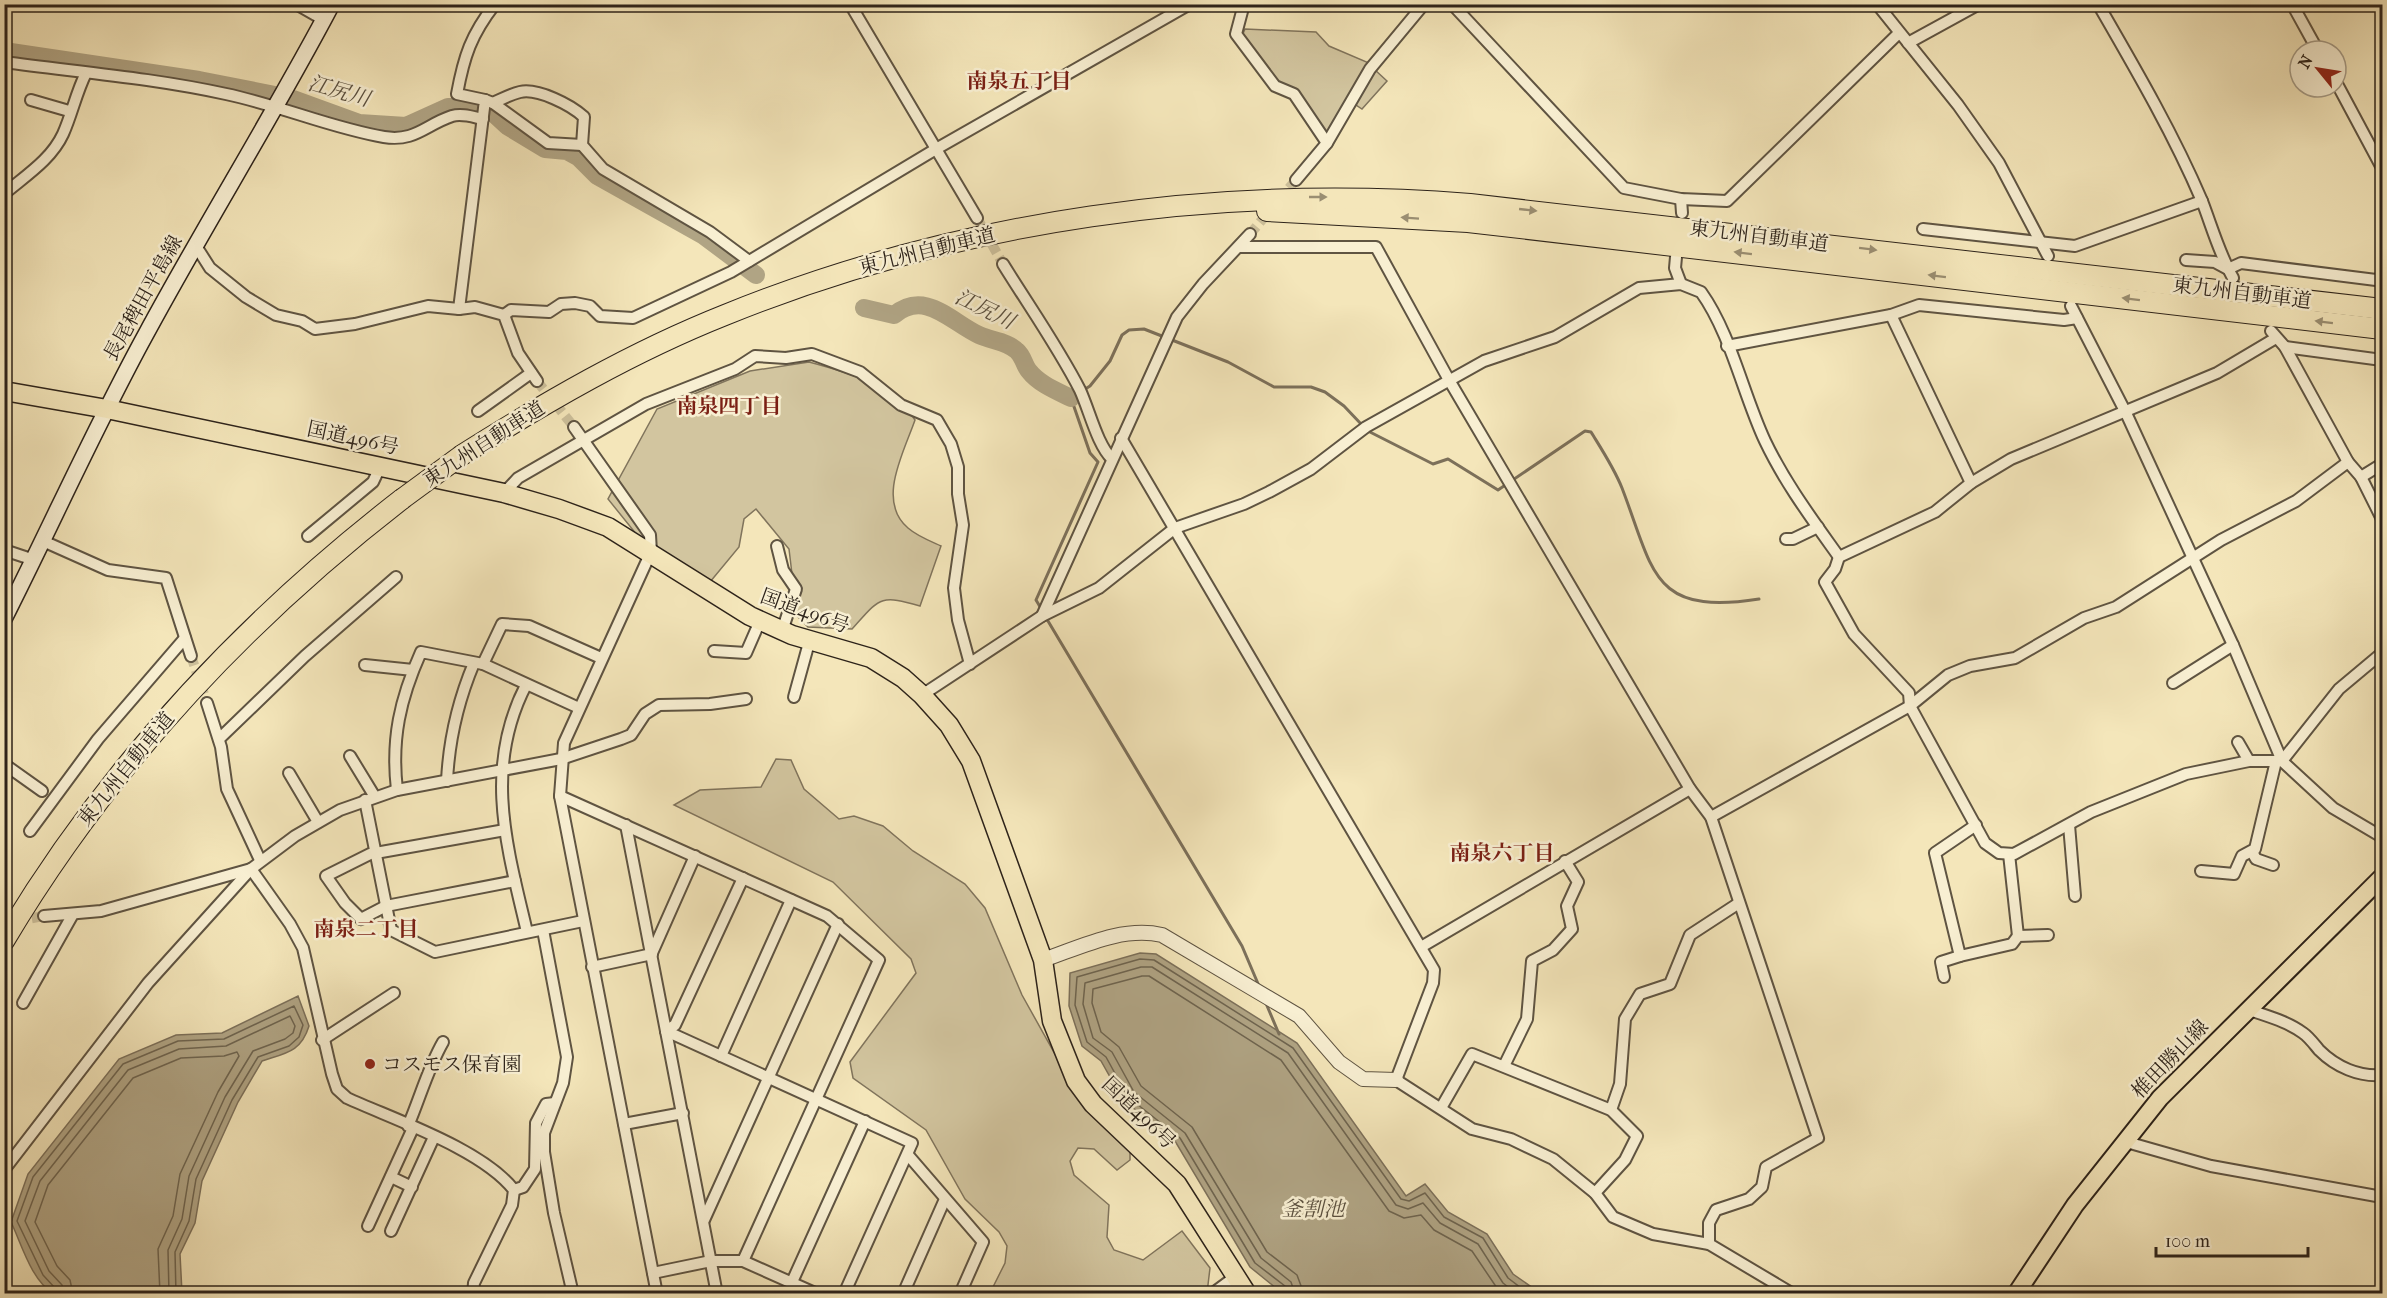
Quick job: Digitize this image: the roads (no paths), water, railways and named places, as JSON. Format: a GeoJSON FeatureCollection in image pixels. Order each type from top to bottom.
{"type":"FeatureCollection","features":[{"type":"Feature","properties":{"kind":"highway","name":"東九州自動車道"},"geometry":{"type":"LineString","coordinates":[[4,941],[58,856],[96,803],[178,704],[232,646],[291,590],[402,499],[462,455],[609,368],[725,315],[850,271],[976,238],[1039,225],[1213,203],[1305,197],[1418,200],[1764,237],[2382,309]]}},
{"type":"Feature","properties":{"kind":"highway","name":"東九州自動車道"},"geometry":{"type":"LineString","coordinates":[[1134,212],[1304,212],[1468,222],[2382,329]]}},
{"type":"Feature","properties":{"kind":"highway","name":"国道496号"},"geometry":{"type":"LineString","coordinates":[[4,390],[107,409],[504,493],[559,509],[608,527],[651,552],[725,603],[760,621],[782,631],[871,658],[903,678],[949,725],[971,761],[1043,960],[1052,1020],[1076,1081],[1093,1104],[1177,1184],[1246,1293]]}},
{"type":"Feature","properties":{"kind":"main road","name":"長尾稗田平島線"},"geometry":{"type":"LineString","coordinates":[[4,620],[107,409],[196,246],[286,91],[332,4]]}},
{"type":"Feature","properties":{"kind":"main road","name":"椎田勝山線"},"geometry":{"type":"LineString","coordinates":[[2016,1293],[2075,1205],[2123,1141],[2160,1098],[2382,877]]}},
{"type":"Feature","properties":{"kind":"street"},"geometry":{"type":"LineString","coordinates":[[296,4],[324,20]]}},
{"type":"Feature","properties":{"kind":"street"},"geometry":{"type":"LineString","coordinates":[[495,4],[478,26],[465,52],[457,94],[489,101],[548,143],[582,145]]}},
{"type":"Feature","properties":{"kind":"street"},"geometry":{"type":"LineString","coordinates":[[850,4],[977,218]]}},
{"type":"Feature","properties":{"kind":"street"},"geometry":{"type":"LineString","coordinates":[[504,315],[511,310],[549,312],[561,304],[575,303],[590,306],[600,316],[633,318],[749,261],[936,149],[1190,4]]}},
{"type":"Feature","properties":{"kind":"street"},"geometry":{"type":"LineString","coordinates":[[1244,4],[1236,34],[1275,86],[1294,94],[1327,143]]}},
{"type":"Feature","properties":{"kind":"street"},"geometry":{"type":"LineString","coordinates":[[1296,180],[1327,143],[1370,69],[1425,4]]}},
{"type":"Feature","properties":{"kind":"street"},"geometry":{"type":"LineString","coordinates":[[1452,4],[1624,188],[1681,199],[1727,201],[1899,33]]}},
{"type":"Feature","properties":{"kind":"street"},"geometry":{"type":"LineString","coordinates":[[1877,4],[1999,163],[2049,256]]}},
{"type":"Feature","properties":{"kind":"street"},"geometry":{"type":"LineString","coordinates":[[1908,43],[1979,4]]}},
{"type":"Feature","properties":{"kind":"street"},"geometry":{"type":"LineString","coordinates":[[2098,4],[2148,92],[2202,201],[2230,274]]}},
{"type":"Feature","properties":{"kind":"street"},"geometry":{"type":"LineString","coordinates":[[2292,4],[2311,39]]}},
{"type":"Feature","properties":{"kind":"street"},"geometry":{"type":"LineString","coordinates":[[4,62],[223,93],[277,106],[345,128],[404,138],[452,116],[463,115],[483,119]]}},
{"type":"Feature","properties":{"kind":"street"},"geometry":{"type":"LineString","coordinates":[[4,194],[49,156],[63,134],[69,111],[86,73]]}},
{"type":"Feature","properties":{"kind":"street"},"geometry":{"type":"LineString","coordinates":[[489,101],[520,92],[534,92],[577,111],[584,117],[582,145],[603,169],[710,231],[749,261]]}},
{"type":"Feature","properties":{"kind":"street"},"geometry":{"type":"LineString","coordinates":[[2345,99],[2382,168]]}},
{"type":"Feature","properties":{"kind":"street"},"geometry":{"type":"LineString","coordinates":[[31,100],[69,111]]}},
{"type":"Feature","properties":{"kind":"street"},"geometry":{"type":"LineString","coordinates":[[459,309],[483,119],[489,101]]}},
{"type":"Feature","properties":{"kind":"street"},"geometry":{"type":"LineString","coordinates":[[1681,199],[1682,213]]}},
{"type":"Feature","properties":{"kind":"street"},"geometry":{"type":"LineString","coordinates":[[1923,229],[2075,246],[2202,201]]}},
{"type":"Feature","properties":{"kind":"street"},"geometry":{"type":"LineString","coordinates":[[1042,616],[1177,317],[1203,284],[1250,234]]}},
{"type":"Feature","properties":{"kind":"street"},"geometry":{"type":"LineString","coordinates":[[196,246],[210,268],[246,297],[276,315],[302,321],[315,329],[355,324],[428,306],[459,309],[476,307],[504,315]]}},
{"type":"Feature","properties":{"kind":"street"},"geometry":{"type":"LineString","coordinates":[[1239,247],[1376,247],[1449,380],[1690,789],[1711,817],[1818,1138],[1766,1167],[1762,1187],[1749,1199],[1716,1210],[1709,1223],[1709,1244]]}},
{"type":"Feature","properties":{"kind":"street"},"geometry":{"type":"LineString","coordinates":[[1676,257],[1675,268],[1681,285]]}},
{"type":"Feature","properties":{"kind":"street"},"geometry":{"type":"LineString","coordinates":[[2186,260],[2215,262],[2230,274]]}},
{"type":"Feature","properties":{"kind":"street"},"geometry":{"type":"LineString","coordinates":[[2230,274],[2241,263],[2376,280],[2382,276]]}},
{"type":"Feature","properties":{"kind":"street"},"geometry":{"type":"LineString","coordinates":[[1003,264],[1079,388],[1097,428],[1100,447],[1112,459]]}},
{"type":"Feature","properties":{"kind":"street"},"geometry":{"type":"LineString","coordinates":[[922,695],[1042,616],[1099,588],[1175,528],[1244,504],[1269,492],[1311,469],[1366,427],[1449,380],[1484,361],[1555,337],[1639,288],[1681,285],[1701,292],[1727,346],[1765,440],[1792,490],[1839,557]]}},
{"type":"Feature","properties":{"kind":"street"},"geometry":{"type":"LineString","coordinates":[[1727,346],[1891,315],[1919,305],[2064,320],[2077,318]]}},
{"type":"Feature","properties":{"kind":"street"},"geometry":{"type":"LineString","coordinates":[[2071,306],[2126,413],[2233,645],[2279,761],[2333,808],[2382,837]]}},
{"type":"Feature","properties":{"kind":"street"},"geometry":{"type":"LineString","coordinates":[[478,411],[534,377],[518,353],[504,315]]}},
{"type":"Feature","properties":{"kind":"street"},"geometry":{"type":"LineString","coordinates":[[1891,315],[1971,483]]}},
{"type":"Feature","properties":{"kind":"street"},"geometry":{"type":"LineString","coordinates":[[2279,761],[2249,761],[2186,774],[2091,812],[2036,844],[2009,854],[1999,853],[1985,843],[1910,706],[1910,693],[1854,634],[1826,582],[1835,569],[1839,557],[1935,512],[1971,483],[2011,459],[2126,413],[2217,373],[2273,335],[2285,347],[2348,462],[2361,477],[2382,519]]}},
{"type":"Feature","properties":{"kind":"street"},"geometry":{"type":"LineString","coordinates":[[2285,347],[2382,360]]}},
{"type":"Feature","properties":{"kind":"street"},"geometry":{"type":"LineString","coordinates":[[504,493],[518,477],[646,404],[735,369],[755,356],[786,358],[812,354],[860,372],[901,405],[937,420],[951,444],[958,467],[958,494],[963,525],[954,588],[958,620],[969,664]]}},
{"type":"Feature","properties":{"kind":"street"},"geometry":{"type":"LineString","coordinates":[[574,427],[585,439],[650,535],[651,552],[579,708],[561,759],[560,796],[657,1293]]}},
{"type":"Feature","properties":{"kind":"street"},"geometry":{"type":"LineString","coordinates":[[1121,438],[1421,946],[1435,976],[1396,1080]]}},
{"type":"Feature","properties":{"kind":"street"},"geometry":{"type":"LineString","coordinates":[[1711,817],[1910,706],[1948,675],[1970,666],[2014,658],[2084,618],[2116,607],[2221,540],[2296,501],[2348,462]]}},
{"type":"Feature","properties":{"kind":"street"},"geometry":{"type":"LineString","coordinates":[[2361,477],[2382,464]]}},
{"type":"Feature","properties":{"kind":"street"},"geometry":{"type":"LineString","coordinates":[[308,536],[373,482],[380,467]]}},
{"type":"Feature","properties":{"kind":"street"},"geometry":{"type":"LineString","coordinates":[[1786,539],[1793,539],[1818,527]]}},
{"type":"Feature","properties":{"kind":"street"},"geometry":{"type":"LineString","coordinates":[[43,541],[108,570],[166,578],[191,656]]}},
{"type":"Feature","properties":{"kind":"street"},"geometry":{"type":"LineString","coordinates":[[777,546],[783,570],[796,589],[782,631]]}},
{"type":"Feature","properties":{"kind":"street"},"geometry":{"type":"LineString","coordinates":[[4,550],[34,560]]}},
{"type":"Feature","properties":{"kind":"street"},"geometry":{"type":"LineString","coordinates":[[219,739],[305,656],[396,577]]}},
{"type":"Feature","properties":{"kind":"street"},"geometry":{"type":"LineString","coordinates":[[714,651],[746,653],[760,621]]}},
{"type":"Feature","properties":{"kind":"street"},"geometry":{"type":"LineString","coordinates":[[447,781],[448,755],[454,721],[479,664],[501,624],[529,626],[601,658]]}},
{"type":"Feature","properties":{"kind":"street"},"geometry":{"type":"LineString","coordinates":[[30,831],[98,739],[185,638]]}},
{"type":"Feature","properties":{"kind":"street"},"geometry":{"type":"LineString","coordinates":[[794,698],[810,639]]}},
{"type":"Feature","properties":{"kind":"street"},"geometry":{"type":"LineString","coordinates":[[2173,683],[2233,645]]}},
{"type":"Feature","properties":{"kind":"street"},"geometry":{"type":"LineString","coordinates":[[397,790],[393,757],[396,738],[413,670],[421,652],[479,664],[579,708]]}},
{"type":"Feature","properties":{"kind":"street"},"geometry":{"type":"LineString","coordinates":[[2201,871],[2234,874],[2242,856],[2255,849],[2279,761],[2339,689],[2382,653]]}},
{"type":"Feature","properties":{"kind":"street"},"geometry":{"type":"LineString","coordinates":[[365,665],[413,670]]}},
{"type":"Feature","properties":{"kind":"street"},"geometry":{"type":"LineString","coordinates":[[526,685],[508,724],[500,771],[505,830],[526,932]]}},
{"type":"Feature","properties":{"kind":"street"},"geometry":{"type":"LineString","coordinates":[[4,1170],[148,983],[260,860],[318,822],[397,790],[561,759],[631,735],[645,714],[659,705],[710,704],[746,699]]}},
{"type":"Feature","properties":{"kind":"street"},"geometry":{"type":"LineString","coordinates":[[207,703],[219,739],[226,789],[260,860]]}},
{"type":"Feature","properties":{"kind":"street"},"geometry":{"type":"LineString","coordinates":[[2238,742],[2249,761]]}},
{"type":"Feature","properties":{"kind":"street"},"geometry":{"type":"LineString","coordinates":[[350,756],[370,799],[375,855],[391,930],[435,951],[583,921]]}},
{"type":"Feature","properties":{"kind":"street"},"geometry":{"type":"LineString","coordinates":[[4,764],[42,791]]}},
{"type":"Feature","properties":{"kind":"street"},"geometry":{"type":"LineString","coordinates":[[289,772],[318,822]]}},
{"type":"Feature","properties":{"kind":"street"},"geometry":{"type":"LineString","coordinates":[[1421,946],[1690,789]]}},
{"type":"Feature","properties":{"kind":"street"},"geometry":{"type":"LineString","coordinates":[[560,796],[791,900],[838,924],[879,960],[744,1261]]}},
{"type":"Feature","properties":{"kind":"street"},"geometry":{"type":"LineString","coordinates":[[626,825],[717,1293]]}},
{"type":"Feature","properties":{"kind":"street"},"geometry":{"type":"LineString","coordinates":[[1960,956],[1935,853],[1976,825]]}},
{"type":"Feature","properties":{"kind":"street"},"geometry":{"type":"LineString","coordinates":[[2069,825],[2075,896]]}},
{"type":"Feature","properties":{"kind":"street"},"geometry":{"type":"LineString","coordinates":[[505,830],[375,855],[370,854],[326,876],[345,903],[361,919],[386,906],[515,881]]}},
{"type":"Feature","properties":{"kind":"street"},"geometry":{"type":"LineString","coordinates":[[2252,852],[2256,859],[2273,865]]}},
{"type":"Feature","properties":{"kind":"street"},"geometry":{"type":"LineString","coordinates":[[1944,977],[1941,962],[2012,944],[2018,936],[2009,854]]}},
{"type":"Feature","properties":{"kind":"street"},"geometry":{"type":"LineString","coordinates":[[652,954],[695,856]]}},
{"type":"Feature","properties":{"kind":"street"},"geometry":{"type":"LineString","coordinates":[[1504,1066],[1527,1019],[1532,961],[1553,950],[1572,929],[1567,906],[1578,882],[1565,861]]}},
{"type":"Feature","properties":{"kind":"street"},"geometry":{"type":"LineString","coordinates":[[44,916],[111,909],[251,869]]}},
{"type":"Feature","properties":{"kind":"street"},"geometry":{"type":"LineString","coordinates":[[251,869],[290,924],[303,948],[322,1040],[337,1089],[342,1094],[434,1137],[494,1170],[514,1190]]}},
{"type":"Feature","properties":{"kind":"street"},"geometry":{"type":"LineString","coordinates":[[666,1031],[675,1025],[743,878]]}},
{"type":"Feature","properties":{"kind":"street"},"geometry":{"type":"LineString","coordinates":[[721,1056],[791,900]]}},
{"type":"Feature","properties":{"kind":"street"},"geometry":{"type":"LineString","coordinates":[[1611,1110],[1620,1084],[1625,1020],[1640,994],[1670,984],[1690,935],[1738,903]]}},
{"type":"Feature","properties":{"kind":"street"},"geometry":{"type":"LineString","coordinates":[[22,1003],[73,914]]}},
{"type":"Feature","properties":{"kind":"street"},"geometry":{"type":"LineString","coordinates":[[704,1220],[838,924]]}},
{"type":"Feature","properties":{"kind":"street"},"geometry":{"type":"LineString","coordinates":[[543,930],[567,1057],[563,1083],[544,1133],[544,1152],[554,1213],[573,1293]]}},
{"type":"Feature","properties":{"kind":"street"},"geometry":{"type":"LineString","coordinates":[[1043,960],[1125,933],[1144,931],[1162,935],[1299,1016],[1339,1062],[1363,1079],[1396,1080],[1472,1129],[1511,1138],[1532,1147],[1553,1159],[1595,1193],[1613,1217],[1653,1234],[1709,1244],[1793,1293]]}},
{"type":"Feature","properties":{"kind":"street"},"geometry":{"type":"LineString","coordinates":[[2018,936],[2048,935]]}},
{"type":"Feature","properties":{"kind":"street"},"geometry":{"type":"LineString","coordinates":[[592,967],[652,954]]}},
{"type":"Feature","properties":{"kind":"street"},"geometry":{"type":"LineString","coordinates":[[322,1040],[394,993]]}},
{"type":"Feature","properties":{"kind":"street"},"geometry":{"type":"LineString","coordinates":[[2247,1010],[2292,1026],[2305,1034],[2330,1059],[2353,1071],[2371,1076],[2382,1075]]}},
{"type":"Feature","properties":{"kind":"street"},"geometry":{"type":"LineString","coordinates":[[666,1031],[912,1143],[844,1293]]}},
{"type":"Feature","properties":{"kind":"street"},"geometry":{"type":"LineString","coordinates":[[368,1226],[411,1127],[435,1057],[444,1042]]}},
{"type":"Feature","properties":{"kind":"street"},"geometry":{"type":"LineString","coordinates":[[1441,1108],[1472,1054],[1611,1110],[1637,1136],[1625,1160],[1595,1193]]}},
{"type":"Feature","properties":{"kind":"street"},"geometry":{"type":"LineString","coordinates":[[514,1190],[523,1187],[534,1169],[536,1123],[546,1104],[555,1103]]}},
{"type":"Feature","properties":{"kind":"street"},"geometry":{"type":"LineString","coordinates":[[624,1124],[683,1113]]}},
{"type":"Feature","properties":{"kind":"street"},"geometry":{"type":"LineString","coordinates":[[792,1282],[865,1121]]}},
{"type":"Feature","properties":{"kind":"street"},"geometry":{"type":"LineString","coordinates":[[391,1231],[434,1137]]}},
{"type":"Feature","properties":{"kind":"street"},"geometry":{"type":"LineString","coordinates":[[2123,1141],[2211,1166],[2382,1197]]}},
{"type":"Feature","properties":{"kind":"street"},"geometry":{"type":"LineString","coordinates":[[908,1155],[982,1242],[960,1293]]}},
{"type":"Feature","properties":{"kind":"street"},"geometry":{"type":"LineString","coordinates":[[391,1177],[412,1187]]}},
{"type":"Feature","properties":{"kind":"street"},"geometry":{"type":"LineString","coordinates":[[473,1293],[474,1283],[512,1205],[514,1190]]}},
{"type":"Feature","properties":{"kind":"street"},"geometry":{"type":"LineString","coordinates":[[903,1293],[945,1199]]}},
{"type":"Feature","properties":{"kind":"street"},"geometry":{"type":"LineString","coordinates":[[653,1273],[711,1261],[744,1261],[817,1293]]}},
{"type":"Feature","properties":{"kind":"street"},"geometry":{"type":"LineString","coordinates":[[1212,1293],[1235,1277]]}},
{"type":"Feature","properties":{"kind":"water","name":"釜割池"},"geometry":{"type":"Polygon","coordinates":[[[1140,953],[1156,954],[1297,1043],[1406,1196],[1425,1184],[1448,1212],[1487,1234],[1513,1274],[1540,1293],[1282,1293],[1250,1267],[1175,1141],[1123,1100],[1101,1061],[1082,1046],[1069,1006],[1070,973],[1140,953]]]}},
{"type":"Feature","properties":{"kind":"water"},"geometry":{"type":"Polygon","coordinates":[[[298,996],[309,1026],[306,1035],[292,1050],[262,1061],[238,1102],[202,1181],[195,1223],[180,1254],[182,1293],[54,1294],[46,1288],[33,1271],[11,1222],[28,1174],[119,1059],[176,1035],[222,1033],[298,996]]]}},
{"type":"Feature","properties":{"kind":"waterway","name":"江尻川"},"geometry":{"type":"LineString","coordinates":[[4,51],[199,80],[270,94],[293,99],[359,123],[406,126],[448,107],[476,107],[494,114],[507,126],[545,149],[567,151],[578,157],[597,176],[704,236],[756,275]]}},
{"type":"Feature","properties":{"kind":"waterway","name":"江尻川"},"geometry":{"type":"LineString","coordinates":[[864,308],[894,315],[905,308],[916,305],[938,310],[979,335],[1013,348],[1021,355],[1029,371],[1038,380],[1071,398]]}},
{"type":"Feature","properties":{"kind":"waterway"},"geometry":{"type":"LineString","coordinates":[[1042,610],[1036,600],[1098,462],[1090,453],[1071,398],[1090,386],[1110,361],[1122,335],[1129,330],[1144,329],[1228,362],[1274,387],[1311,387],[1325,392],[1344,406],[1362,425]]}},
{"type":"Feature","properties":{"kind":"waterway"},"geometry":{"type":"LineString","coordinates":[[1366,430],[1433,464],[1448,459],[1498,490],[1585,431],[1591,432],[1619,481],[1651,564],[1662,581],[1677,593],[1697,600],[1723,603],[1759,599]]}},
{"type":"Feature","properties":{"kind":"waterway"},"geometry":{"type":"LineString","coordinates":[[1045,616],[1242,946],[1259,986]]}},
{"type":"Feature","properties":{"kind":"waterway"},"geometry":{"type":"LineString","coordinates":[[1265,1001],[1279,1034]]}},
{"type":"Feature","properties":{"kind":"tunnel"},"geometry":{"type":"LineString","coordinates":[[1250,234],[1296,180]]}},
{"type":"Feature","properties":{"kind":"tunnel"},"geometry":{"type":"LineString","coordinates":[[977,218],[1003,264]]}},
{"type":"Feature","properties":{"kind":"tunnel"},"geometry":{"type":"LineString","coordinates":[[537,381],[574,427]]}},
{"type":"Feature","properties":{"kind":"tunnel"},"geometry":{"type":"LineString","coordinates":[[191,656],[207,703]]}},
{"type":"Feature","properties":{"kind":"tunnel"},"geometry":{"type":"LineString","coordinates":[[17,921],[44,916]]}},
{"type":"Feature","properties":{"kind":"place","name":"コスモス保育園"},"geometry":{"type":"Point","coordinates":[370,1064]}},
{"type":"Feature","properties":{"kind":"district","name":"南泉五丁目"},"geometry":{"type":"Point","coordinates":[1019,81]}},
{"type":"Feature","properties":{"kind":"district","name":"南泉四丁目"},"geometry":{"type":"Point","coordinates":[729,406]}},
{"type":"Feature","properties":{"kind":"district","name":"南泉六丁目"},"geometry":{"type":"Point","coordinates":[1502,853]}},
{"type":"Feature","properties":{"kind":"district","name":"南泉二丁目"},"geometry":{"type":"Point","coordinates":[366,929]}}]}
